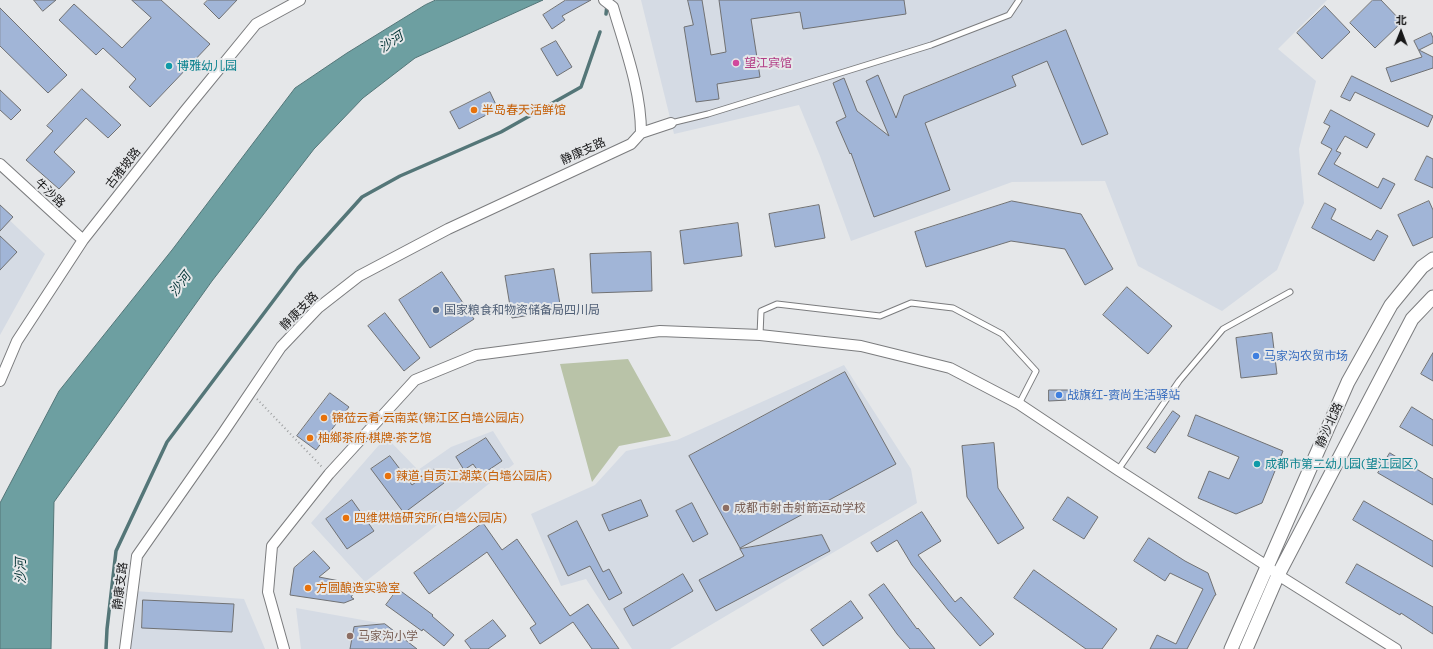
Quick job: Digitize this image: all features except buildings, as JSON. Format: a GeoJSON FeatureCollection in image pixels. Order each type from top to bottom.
{"type":"FeatureCollection","features":[{"type":"Feature","properties":{"kind":"street","name":"古雅坡路"},"geometry":{"type":"LineString","coordinates":[[0,381],[17,341],[83,240],[256,24],[300,0]]}},
{"type":"Feature","properties":{"kind":"street"},"geometry":{"type":"LineString","coordinates":[[604,0],[613,7],[634,80],[641,116],[641,133]]}},
{"type":"Feature","properties":{"kind":"street","name":"静康支路"},"geometry":{"type":"LineString","coordinates":[[125,649],[137,556],[281,347],[318,308],[359,276],[448,229],[631,144],[641,133],[671,123]]}},
{"type":"Feature","properties":{"kind":"street","name":"牛沙路"},"geometry":{"type":"LineString","coordinates":[[0,164],[83,240]]}},
{"type":"Feature","properties":{"kind":"street","name":"静沙北路"},"geometry":{"type":"LineString","coordinates":[[1231,649],[1348,382],[1391,305],[1422,267],[1433,259]]}},
{"type":"Feature","properties":{"kind":"street","name":"静沙北路"},"geometry":{"type":"LineString","coordinates":[[1246,649],[1278,575],[1412,319],[1433,297]]}},
{"type":"Feature","properties":{"kind":"street"},"geometry":{"type":"LineString","coordinates":[[284,649],[268,592],[272,546],[329,474],[415,380],[476,355],[660,331],[760,335],[861,346],[950,368],[1019,404],[1267,566],[1278,575],[1396,649]]}},
{"type":"Feature","properties":{"kind":"lane"},"geometry":{"type":"LineString","coordinates":[[671,123],[708,114],[931,45],[1008,15],[1019,0]]}},
{"type":"Feature","properties":{"kind":"lane"},"geometry":{"type":"LineString","coordinates":[[1118,470],[1179,381],[1223,329],[1290,292]]}},
{"type":"Feature","properties":{"kind":"lane"},"geometry":{"type":"LineString","coordinates":[[760,335],[761,311],[777,304],[880,316],[911,303],[953,308],[1002,334],[1036,371],[1019,404]]}},
{"type":"Feature","properties":{"kind":"path"},"geometry":{"type":"LineString","coordinates":[[251,392],[329,474]]}},
{"type":"Feature","properties":{"kind":"shaded area","name":"望江宾馆"},"geometry":{"type":"Polygon","coordinates":[[[641,0],[1327,0],[1278,49],[1316,81],[1299,149],[1304,203],[1277,270],[1222,311],[1138,266],[1105,181],[1012,182],[851,241],[820,156],[799,105],[674,134],[641,0]]]}},
{"type":"Feature","properties":{"kind":"shaded area"},"geometry":{"type":"Polygon","coordinates":[[[0,211],[45,254],[0,335],[0,211]]]}},
{"type":"Feature","properties":{"kind":"shaded area","name":"成都市射击射箭运动学校"},"geometry":{"type":"Polygon","coordinates":[[[844,365],[911,469],[917,503],[670,649],[632,649],[586,579],[561,586],[531,514],[595,485],[626,451],[677,440],[844,365]]]}},
{"type":"Feature","properties":{"kind":"shaded area"},"geometry":{"type":"Polygon","coordinates":[[[493,431],[514,464],[365,582],[311,523],[386,437],[418,470],[451,447],[493,431]]]}},
{"type":"Feature","properties":{"kind":"shaded area"},"geometry":{"type":"Polygon","coordinates":[[[135,591],[244,599],[265,649],[126,649],[135,591]]]}},
{"type":"Feature","properties":{"kind":"shaded area","name":"马家沟小学"},"geometry":{"type":"Polygon","coordinates":[[[296,608],[385,624],[417,649],[301,649],[296,608]]]}},
{"type":"Feature","properties":{"kind":"green space"},"geometry":{"type":"Polygon","coordinates":[[[628,359],[671,436],[619,446],[592,482],[560,364],[628,359]]]}},
{"type":"Feature","properties":{"kind":"water","name":"沙河"},"geometry":{"type":"Polygon","coordinates":[[[436,0],[543,0],[415,58],[363,98],[314,149],[212,281],[54,502],[51,649],[0,649],[0,503],[59,391],[172,250],[295,88],[347,53],[425,5],[436,0]]]}},
{"type":"Feature","properties":{"kind":"waterway"},"geometry":{"type":"LineString","coordinates":[[606,14],[607,5]]}},
{"type":"Feature","properties":{"kind":"waterway"},"geometry":{"type":"LineString","coordinates":[[106,649],[116,551],[167,442],[298,268],[362,197],[400,176],[501,132],[581,87],[600,32]]}},
{"type":"Feature","properties":{"kind":"place","name":"望江宾馆"},"geometry":{"type":"Point","coordinates":[736,63]}},
{"type":"Feature","properties":{"kind":"place","name":"博雅幼儿园"},"geometry":{"type":"Point","coordinates":[169,66]}},
{"type":"Feature","properties":{"kind":"place","name":"半岛春天活鲜馆"},"geometry":{"type":"Point","coordinates":[474,110]}},
{"type":"Feature","properties":{"kind":"place","name":"国家粮食和物资储备局四川局"},"geometry":{"type":"Point","coordinates":[436,310]}},
{"type":"Feature","properties":{"kind":"place","name":"马家沟农贸市场"},"geometry":{"type":"Point","coordinates":[1256,356]}},
{"type":"Feature","properties":{"kind":"place","name":"战旗红-賨尚生活驿站"},"geometry":{"type":"Point","coordinates":[1059,395]}},
{"type":"Feature","properties":{"kind":"place","name":"锦莅云肴·云南菜(锦江区白墙公园店)"},"geometry":{"type":"Point","coordinates":[324,418]}},
{"type":"Feature","properties":{"kind":"place","name":"柚鄉茶府·棋牌·茶艺馆"},"geometry":{"type":"Point","coordinates":[310,438]}},
{"type":"Feature","properties":{"kind":"place","name":"成都市第二幼儿园(望江园区)"},"geometry":{"type":"Point","coordinates":[1257,464]}},
{"type":"Feature","properties":{"kind":"place","name":"辣道·自贡江湖菜(白墙公园店)"},"geometry":{"type":"Point","coordinates":[388,476]}},
{"type":"Feature","properties":{"kind":"place","name":"成都市射击射箭运动学校"},"geometry":{"type":"Point","coordinates":[726,508]}},
{"type":"Feature","properties":{"kind":"place","name":"四维烘焙研究所(白墙公园店)"},"geometry":{"type":"Point","coordinates":[346,518]}},
{"type":"Feature","properties":{"kind":"place","name":"方圆酿造实验室"},"geometry":{"type":"Point","coordinates":[308,588]}},
{"type":"Feature","properties":{"kind":"place","name":"马家沟小学"},"geometry":{"type":"Point","coordinates":[350,636]}}]}
